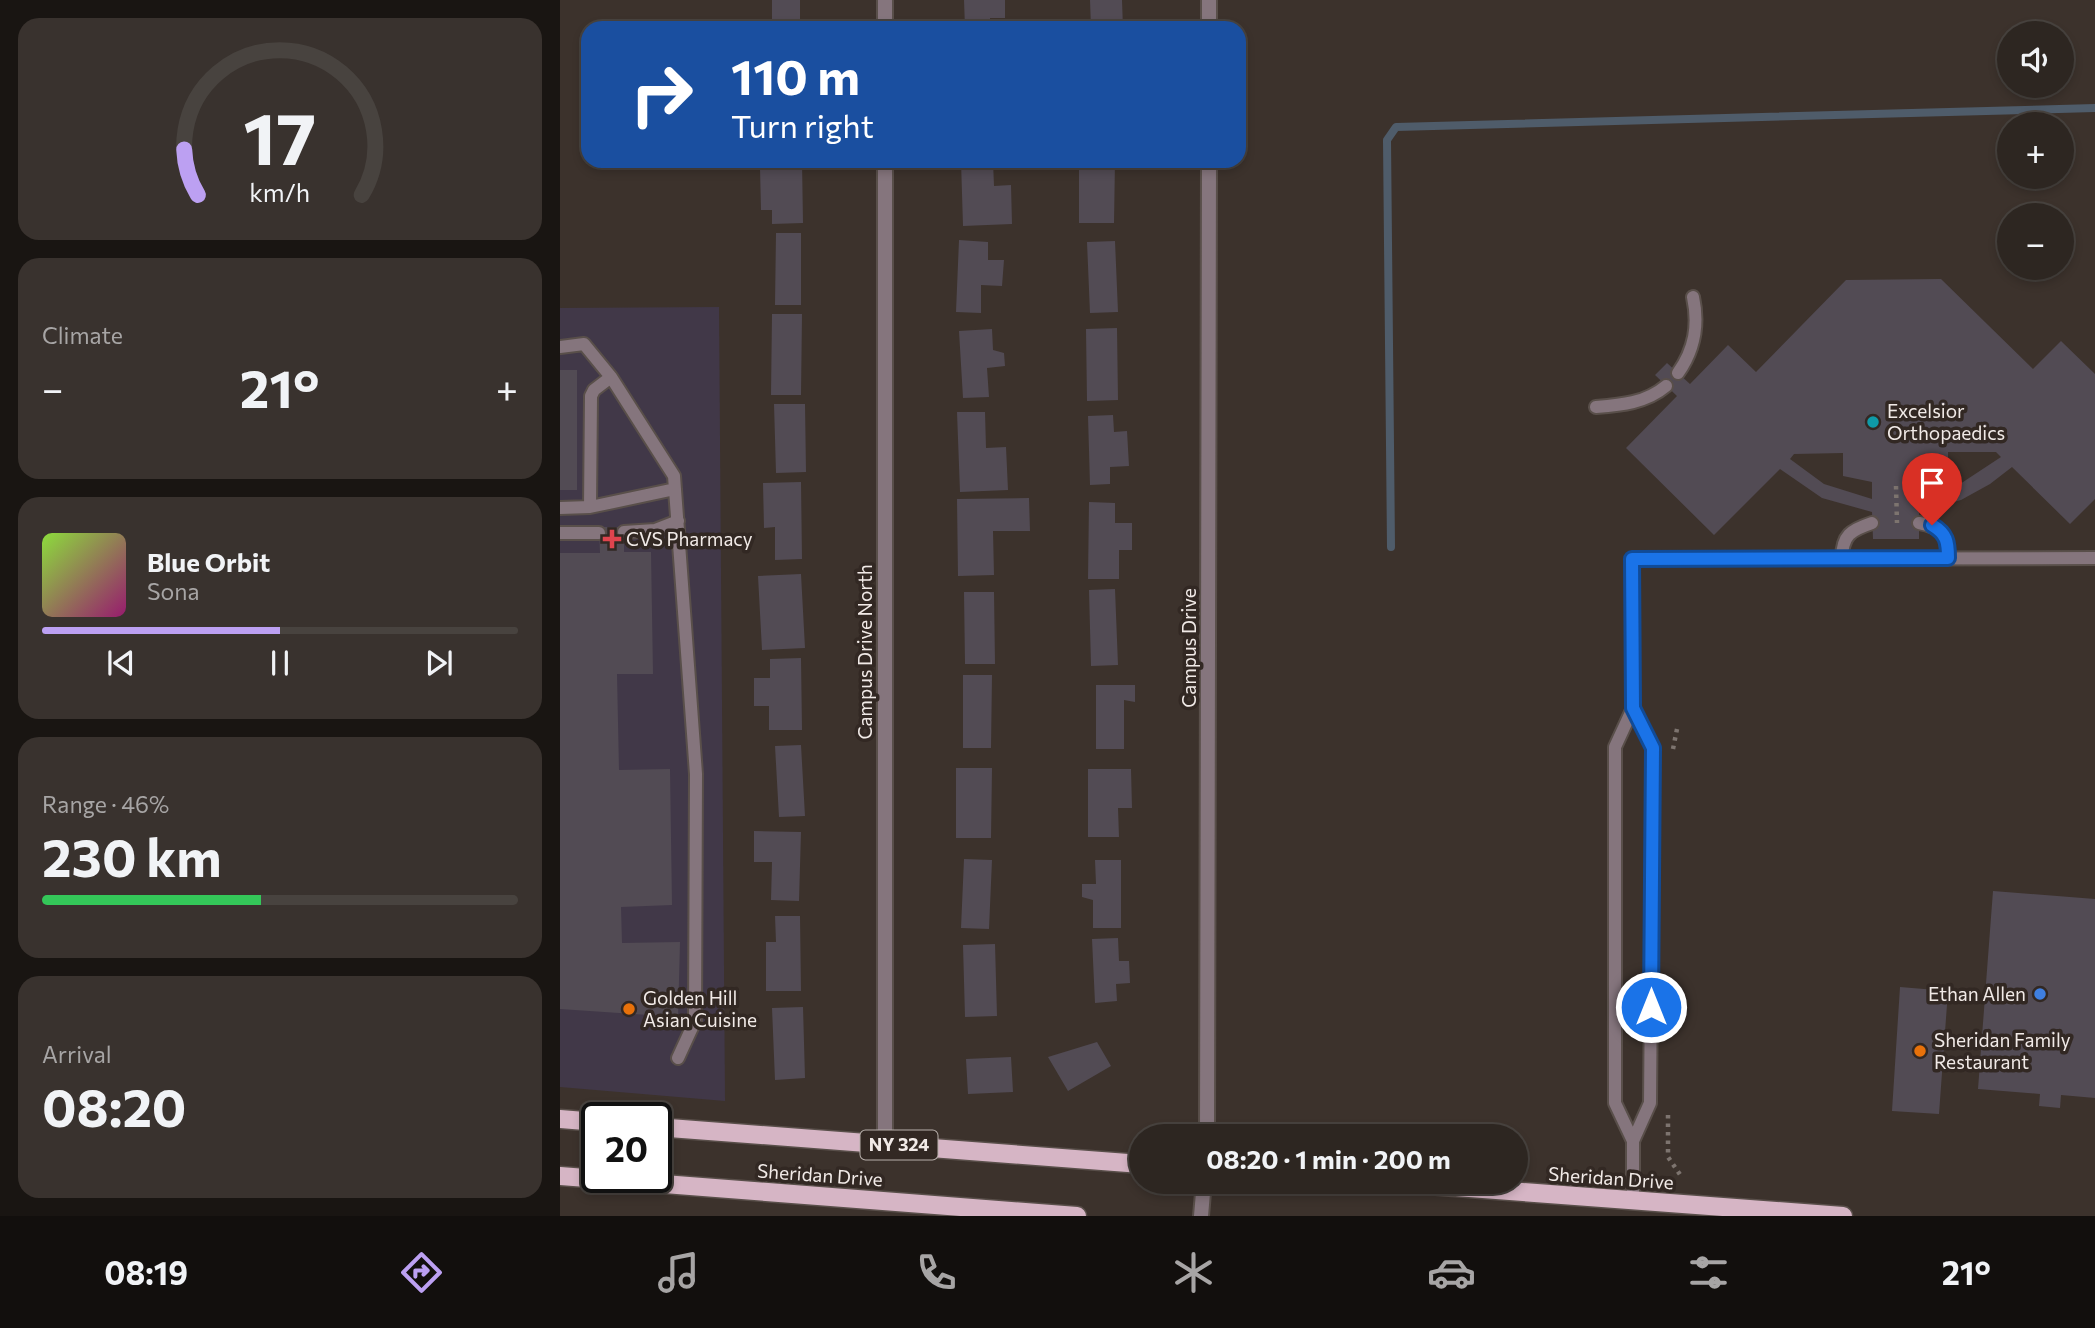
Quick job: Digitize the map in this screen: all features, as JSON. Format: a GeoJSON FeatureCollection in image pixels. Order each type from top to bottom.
{"type":"FeatureCollection","features":[{"type":"Feature","properties":{"kind":"main road"},"geometry":{"type":"LineString","coordinates":[[560,1119],[581,1121]]}},
{"type":"Feature","properties":{"kind":"main road","name":"Sheridan Drive"},"geometry":{"type":"LineString","coordinates":[[672,1128],[1129,1163]]}},
{"type":"Feature","properties":{"kind":"main road","name":"Sheridan Drive"},"geometry":{"type":"LineString","coordinates":[[560,1177],[1077,1216]]}},
{"type":"Feature","properties":{"kind":"main road","name":"Sheridan Drive"},"geometry":{"type":"LineString","coordinates":[[1528,1192],[1843,1216]]}},
{"type":"Feature","properties":{"kind":"street"},"geometry":{"type":"LineString","coordinates":[[885,0],[885,21]]}},
{"type":"Feature","properties":{"kind":"street"},"geometry":{"type":"LineString","coordinates":[[1209,0],[1209,21]]}},
{"type":"Feature","properties":{"kind":"street","name":"Campus Drive North"},"geometry":{"type":"LineString","coordinates":[[884,168],[885,1144]]}},
{"type":"Feature","properties":{"kind":"street","name":"Campus Drive"},"geometry":{"type":"LineString","coordinates":[[1208,1124],[1209,168]]}},
{"type":"Feature","properties":{"kind":"street"},"geometry":{"type":"LineString","coordinates":[[1200,1216],[1203,1194]]}},
{"type":"Feature","properties":{"kind":"lane"},"geometry":{"type":"LineString","coordinates":[[1678,373],[1691,350],[1696,332],[1693,297]]}},
{"type":"Feature","properties":{"kind":"lane"},"geometry":{"type":"LineString","coordinates":[[560,347],[584,344],[611,377],[674,476],[696,774],[695,1021],[678,1058]]}},
{"type":"Feature","properties":{"kind":"lane"},"geometry":{"type":"LineString","coordinates":[[590,507],[591,396],[593,391],[611,377]]}},
{"type":"Feature","properties":{"kind":"lane"},"geometry":{"type":"LineString","coordinates":[[1596,407],[1633,402],[1666,386]]}},
{"type":"Feature","properties":{"kind":"lane"},"geometry":{"type":"LineString","coordinates":[[560,508],[590,507],[675,489]]}},
{"type":"Feature","properties":{"kind":"lane"},"geometry":{"type":"LineString","coordinates":[[624,532],[654,530],[678,521]]}},
{"type":"Feature","properties":{"kind":"lane"},"geometry":{"type":"LineString","coordinates":[[1842,559],[1842,542],[1848,533],[1872,523]]}},
{"type":"Feature","properties":{"kind":"lane"},"geometry":{"type":"LineString","coordinates":[[1919,523],[1941,531],[1947,540],[1948,558]]}},
{"type":"Feature","properties":{"kind":"lane"},"geometry":{"type":"LineString","coordinates":[[560,533],[599,533]]}},
{"type":"Feature","properties":{"kind":"lane"},"geometry":{"type":"LineString","coordinates":[[1633,1141],[1615,1103],[1615,747],[1633,708],[1632,559],[2095,558]]}},
{"type":"Feature","properties":{"kind":"lane"},"geometry":{"type":"LineString","coordinates":[[1633,708],[1653,748],[1650,1103],[1633,1141],[1633,1200]]}},
{"type":"Feature","properties":{"kind":"path"},"geometry":{"type":"LineString","coordinates":[[1896,486],[1897,523]]}},
{"type":"Feature","properties":{"kind":"path"},"geometry":{"type":"LineString","coordinates":[[1668,1106],[1668,1157],[1681,1176]]}},
{"type":"Feature","properties":{"kind":"shaded area"},"geometry":{"type":"Polygon","coordinates":[[[719,307],[725,1101],[560,1087],[560,308],[719,307]]]}},
{"type":"Feature","properties":{"kind":"building"},"geometry":{"type":"Polygon","coordinates":[[[772,0],[800,0],[800,21],[772,21],[772,0]]]}},
{"type":"Feature","properties":{"kind":"building"},"geometry":{"type":"Polygon","coordinates":[[[964,0],[1005,0],[1005,18],[965,21],[964,0]]]}},
{"type":"Feature","properties":{"kind":"building"},"geometry":{"type":"Polygon","coordinates":[[[1090,0],[1122,0],[1123,21],[1091,21],[1090,0]]]}},
{"type":"Feature","properties":{"kind":"building"},"geometry":{"type":"Polygon","coordinates":[[[760,168],[802,168],[803,223],[772,224],[772,210],[761,210],[760,168]]]}},
{"type":"Feature","properties":{"kind":"building"},"geometry":{"type":"Polygon","coordinates":[[[961,168],[993,168],[994,186],[1011,185],[1012,224],[963,226],[961,168]]]}},
{"type":"Feature","properties":{"kind":"building"},"geometry":{"type":"Polygon","coordinates":[[[1079,168],[1115,168],[1114,223],[1079,223],[1079,168]]]}},
{"type":"Feature","properties":{"kind":"building"},"geometry":{"type":"Polygon","coordinates":[[[776,233],[801,233],[801,305],[775,305],[776,233]]]}},
{"type":"Feature","properties":{"kind":"building"},"geometry":{"type":"Polygon","coordinates":[[[959,240],[988,242],[988,260],[1004,260],[1002,286],[981,285],[981,313],[956,312],[959,240]]]}},
{"type":"Feature","properties":{"kind":"building"},"geometry":{"type":"Polygon","coordinates":[[[1115,241],[1118,312],[1090,313],[1087,242],[1115,241]]]}},
{"type":"Feature","properties":{"kind":"building","name":"Excelsior Orthopaedics"},"geometry":{"type":"Polygon","coordinates":[[[1941,279],[2033,369],[2061,341],[2095,374],[2095,499],[2070,524],[2012,467],[1990,484],[1961,500],[1919,511],[1919,539],[1873,539],[1872,512],[1822,498],[1780,469],[1714,535],[1626,448],[1677,396],[1655,375],[1667,363],[1690,384],[1728,345],[1756,372],[1846,280],[1941,279]],[[1948,452],[1948,473],[1919,481],[1919,499],[1960,484],[2001,457],[1996,452],[1948,452]],[[1843,453],[1794,454],[1790,459],[1824,484],[1872,499],[1872,482],[1843,476],[1843,453]]]}},
{"type":"Feature","properties":{"kind":"building"},"geometry":{"type":"Polygon","coordinates":[[[772,314],[802,314],[801,395],[771,395],[772,314]]]}},
{"type":"Feature","properties":{"kind":"building"},"geometry":{"type":"Polygon","coordinates":[[[1117,328],[1118,400],[1087,401],[1086,329],[1117,328]]]}},
{"type":"Feature","properties":{"kind":"building"},"geometry":{"type":"Polygon","coordinates":[[[992,329],[993,350],[1004,353],[1005,366],[987,368],[989,397],[963,398],[959,331],[992,329]]]}},
{"type":"Feature","properties":{"kind":"building"},"geometry":{"type":"Polygon","coordinates":[[[560,370],[577,370],[577,490],[560,490],[560,370]]]}},
{"type":"Feature","properties":{"kind":"building"},"geometry":{"type":"Polygon","coordinates":[[[774,404],[805,404],[806,472],[776,473],[774,404]]]}},
{"type":"Feature","properties":{"kind":"building"},"geometry":{"type":"Polygon","coordinates":[[[957,412],[985,412],[986,448],[1006,447],[1008,490],[960,492],[957,412]]]}},
{"type":"Feature","properties":{"kind":"building"},"geometry":{"type":"Polygon","coordinates":[[[1113,415],[1114,432],[1127,431],[1129,466],[1110,467],[1110,484],[1090,485],[1088,416],[1113,415]]]}},
{"type":"Feature","properties":{"kind":"building"},"geometry":{"type":"Polygon","coordinates":[[[801,482],[802,559],[775,560],[775,527],[764,528],[763,483],[801,482]]]}},
{"type":"Feature","properties":{"kind":"building"},"geometry":{"type":"Polygon","coordinates":[[[1029,498],[1030,531],[993,531],[994,575],[958,576],[957,499],[1029,498]]]}},
{"type":"Feature","properties":{"kind":"building"},"geometry":{"type":"Polygon","coordinates":[[[1089,502],[1115,503],[1115,523],[1132,523],[1132,550],[1119,550],[1119,579],[1088,579],[1089,502]]]}},
{"type":"Feature","properties":{"kind":"building"},"geometry":{"type":"Polygon","coordinates":[[[599,527],[624,527],[624,552],[651,552],[653,674],[617,674],[619,770],[670,769],[672,905],[621,907],[622,943],[680,942],[678,1017],[560,1009],[560,553],[600,553],[599,527]]]}},
{"type":"Feature","properties":{"kind":"building"},"geometry":{"type":"Polygon","coordinates":[[[801,574],[805,648],[762,650],[758,576],[801,574]]]}},
{"type":"Feature","properties":{"kind":"building"},"geometry":{"type":"Polygon","coordinates":[[[1115,589],[1118,665],[1091,666],[1089,590],[1115,589]]]}},
{"type":"Feature","properties":{"kind":"building"},"geometry":{"type":"Polygon","coordinates":[[[964,592],[994,592],[995,664],[965,664],[964,592]]]}},
{"type":"Feature","properties":{"kind":"building"},"geometry":{"type":"Polygon","coordinates":[[[801,658],[802,730],[769,730],[769,706],[754,706],[754,678],[770,678],[770,659],[801,658]]]}},
{"type":"Feature","properties":{"kind":"building"},"geometry":{"type":"Polygon","coordinates":[[[963,675],[992,675],[991,748],[963,748],[963,675]]]}},
{"type":"Feature","properties":{"kind":"building"},"geometry":{"type":"Polygon","coordinates":[[[1096,685],[1135,685],[1135,702],[1124,700],[1124,749],[1096,749],[1096,685]]]}},
{"type":"Feature","properties":{"kind":"building"},"geometry":{"type":"Polygon","coordinates":[[[801,745],[805,816],[779,817],[775,746],[801,745]]]}},
{"type":"Feature","properties":{"kind":"building"},"geometry":{"type":"Polygon","coordinates":[[[956,768],[992,768],[991,838],[956,838],[956,768]]]}},
{"type":"Feature","properties":{"kind":"building"},"geometry":{"type":"Polygon","coordinates":[[[1088,769],[1131,769],[1132,808],[1118,808],[1119,837],[1088,837],[1088,769]]]}},
{"type":"Feature","properties":{"kind":"building"},"geometry":{"type":"Polygon","coordinates":[[[754,831],[801,832],[799,901],[771,900],[772,862],[754,862],[754,831]]]}},
{"type":"Feature","properties":{"kind":"building"},"geometry":{"type":"Polygon","coordinates":[[[964,859],[992,860],[989,929],[961,928],[964,859]]]}},
{"type":"Feature","properties":{"kind":"building"},"geometry":{"type":"Polygon","coordinates":[[[1095,860],[1121,860],[1121,928],[1093,928],[1093,900],[1082,897],[1082,884],[1096,884],[1095,860]]]}},
{"type":"Feature","properties":{"kind":"building","name":"Ethan Allen"},"geometry":{"type":"Polygon","coordinates":[[[1993,891],[2095,899],[2095,1098],[2061,1095],[2060,1108],[2039,1106],[2040,1094],[1978,1089],[1993,891]]]}},
{"type":"Feature","properties":{"kind":"building"},"geometry":{"type":"Polygon","coordinates":[[[775,916],[800,916],[801,991],[766,991],[766,942],[776,942],[775,916]]]}},
{"type":"Feature","properties":{"kind":"building"},"geometry":{"type":"Polygon","coordinates":[[[1118,938],[1119,961],[1129,961],[1130,983],[1116,984],[1117,1001],[1095,1003],[1092,939],[1118,938]]]}},
{"type":"Feature","properties":{"kind":"building"},"geometry":{"type":"Polygon","coordinates":[[[995,944],[997,1016],[965,1017],[963,945],[995,944]]]}},
{"type":"Feature","properties":{"kind":"building","name":"Sheridan Family Restaurant"},"geometry":{"type":"Polygon","coordinates":[[[1900,987],[1948,991],[1939,1114],[1892,1111],[1900,987]]]}},
{"type":"Feature","properties":{"kind":"building"},"geometry":{"type":"Polygon","coordinates":[[[803,1007],[805,1078],[775,1080],[772,1008],[803,1007]]]}},
{"type":"Feature","properties":{"kind":"building"},"geometry":{"type":"Polygon","coordinates":[[[1097,1042],[1111,1066],[1068,1091],[1048,1057],[1097,1042]]]}},
{"type":"Feature","properties":{"kind":"building"},"geometry":{"type":"Polygon","coordinates":[[[1011,1057],[1013,1092],[968,1094],[966,1059],[1011,1057]]]}},
{"type":"Feature","properties":{"kind":"waterway"},"geometry":{"type":"LineString","coordinates":[[1391,547],[1387,140],[1396,127],[2095,108]]}},
{"type":"Feature","properties":{"kind":"place","name":"Excelsior Orthopaedics"},"geometry":{"type":"Point","coordinates":[1873,422]}},
{"type":"Feature","properties":{"kind":"place","name":"CVS Pharmacy"},"geometry":{"type":"Point","coordinates":[612,539]}},
{"type":"Feature","properties":{"kind":"place","name":"Ethan Allen"},"geometry":{"type":"Point","coordinates":[2040,994]}},
{"type":"Feature","properties":{"kind":"place","name":"Golden Hill Asian Cuisine"},"geometry":{"type":"Point","coordinates":[629,1009]}},
{"type":"Feature","properties":{"kind":"place","name":"Sheridan Family Restaurant"},"geometry":{"type":"Point","coordinates":[1920,1051]}},
{"type":"Feature","properties":{"kind":"route"},"geometry":{"type":"LineString","coordinates":[[1651,1007],[1653,748],[1633,708],[1632,559],[1948,558],[1947,540],[1941,531],[1932,525]]}}]}
